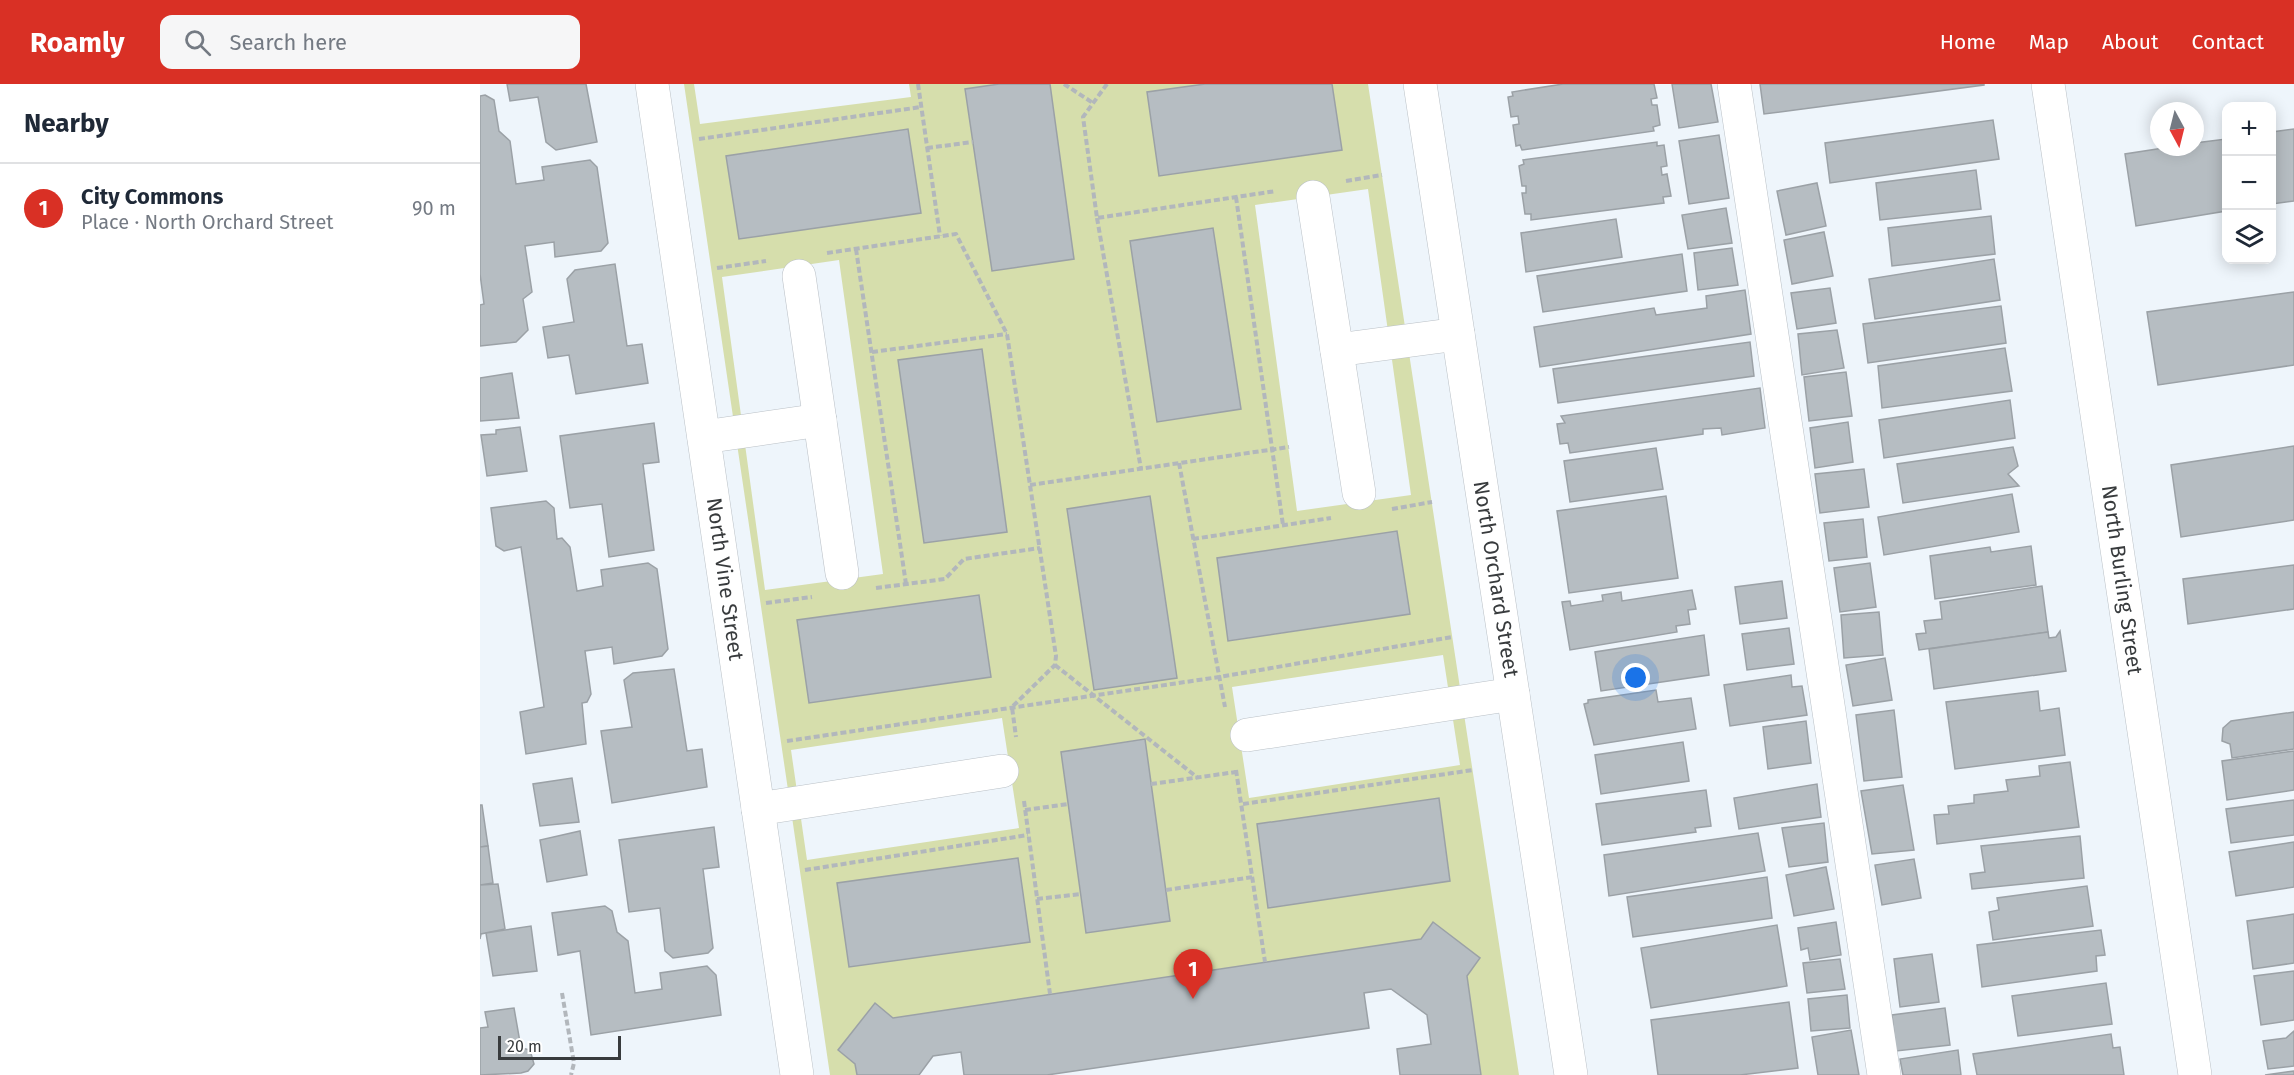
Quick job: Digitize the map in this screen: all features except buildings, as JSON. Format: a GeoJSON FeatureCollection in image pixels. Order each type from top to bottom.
{"type":"FeatureCollection","features":[{"type":"Feature","properties":{"kind":"street","name":"North Vine Street"},"geometry":{"type":"LineString","coordinates":[[652,84],[797,1075]]}},
{"type":"Feature","properties":{"kind":"street","name":"North Orchard Street"},"geometry":{"type":"LineString","coordinates":[[1420,84],[1571,1075]]}},
{"type":"Feature","properties":{"kind":"street"},"geometry":{"type":"LineString","coordinates":[[1734,84],[1884,1075]]}},
{"type":"Feature","properties":{"kind":"street","name":"North Burling Street"},"geometry":{"type":"LineString","coordinates":[[2048,84],[2195,1075]]}},
{"type":"Feature","properties":{"kind":"street"},"geometry":{"type":"LineString","coordinates":[[1325,189],[1349,505]]}},
{"type":"Feature","properties":{"kind":"street"},"geometry":{"type":"LineString","coordinates":[[789,268],[820,420],[842,573]]}},
{"type":"Feature","properties":{"kind":"street"},"geometry":{"type":"LineString","coordinates":[[1337,351],[1458,334]]}},
{"type":"Feature","properties":{"kind":"street"},"geometry":{"type":"LineString","coordinates":[[704,437],[820,420]]}},
{"type":"Feature","properties":{"kind":"street"},"geometry":{"type":"LineString","coordinates":[[1247,735],[1513,694]]}},
{"type":"Feature","properties":{"kind":"street"},"geometry":{"type":"LineString","coordinates":[[758,809],[1002,771]]}},
{"type":"Feature","properties":{"kind":"path"},"geometry":{"type":"LineString","coordinates":[[918,84],[940,236]]}},
{"type":"Feature","properties":{"kind":"path"},"geometry":{"type":"LineString","coordinates":[[1064,84],[1093,103]]}},
{"type":"Feature","properties":{"kind":"path"},"geometry":{"type":"LineString","coordinates":[[1107,84],[1083,117],[1141,469]]}},
{"type":"Feature","properties":{"kind":"path"},"geometry":{"type":"LineString","coordinates":[[692,140],[921,107]]}},
{"type":"Feature","properties":{"kind":"path"},"geometry":{"type":"LineString","coordinates":[[927,148],[973,142]]}},
{"type":"Feature","properties":{"kind":"path"},"geometry":{"type":"LineString","coordinates":[[1325,189],[1382,175]]}},
{"type":"Feature","properties":{"kind":"path"},"geometry":{"type":"LineString","coordinates":[[1098,218],[1281,190]]}},
{"type":"Feature","properties":{"kind":"path"},"geometry":{"type":"LineString","coordinates":[[1236,197],[1283,525]]}},
{"type":"Feature","properties":{"kind":"path"},"geometry":{"type":"LineString","coordinates":[[823,254],[956,234],[1007,334],[1056,656],[1055,664],[1012,707]]}},
{"type":"Feature","properties":{"kind":"path"},"geometry":{"type":"LineString","coordinates":[[856,249],[906,584]]}},
{"type":"Feature","properties":{"kind":"path"},"geometry":{"type":"LineString","coordinates":[[711,269],[789,268]]}},
{"type":"Feature","properties":{"kind":"path"},"geometry":{"type":"LineString","coordinates":[[872,352],[1007,334]]}},
{"type":"Feature","properties":{"kind":"path"},"geometry":{"type":"LineString","coordinates":[[1030,485],[1288,447]]}},
{"type":"Feature","properties":{"kind":"path"},"geometry":{"type":"LineString","coordinates":[[1386,510],[1432,502]]}},
{"type":"Feature","properties":{"kind":"path"},"geometry":{"type":"LineString","coordinates":[[1193,539],[1283,525],[1349,505]]}},
{"type":"Feature","properties":{"kind":"path"},"geometry":{"type":"LineString","coordinates":[[872,589],[945,579],[964,559],[1040,548]]}},
{"type":"Feature","properties":{"kind":"path"},"geometry":{"type":"LineString","coordinates":[[759,604],[816,597]]}},
{"type":"Feature","properties":{"kind":"path"},"geometry":{"type":"LineString","coordinates":[[780,742],[1095,695],[1452,637]]}},
{"type":"Feature","properties":{"kind":"path"},"geometry":{"type":"LineString","coordinates":[[1055,664],[1198,778]]}},
{"type":"Feature","properties":{"kind":"path"},"geometry":{"type":"LineString","coordinates":[[1012,707],[1016,741]]}},
{"type":"Feature","properties":{"kind":"path"},"geometry":{"type":"LineString","coordinates":[[1243,804],[1473,770]]}},
{"type":"Feature","properties":{"kind":"path"},"geometry":{"type":"LineString","coordinates":[[1150,784],[1237,772]]}},
{"type":"Feature","properties":{"kind":"path"},"geometry":{"type":"LineString","coordinates":[[1024,798],[1050,994]]}},
{"type":"Feature","properties":{"kind":"path"},"geometry":{"type":"LineString","coordinates":[[1025,810],[1068,804]]}},
{"type":"Feature","properties":{"kind":"path"},"geometry":{"type":"LineString","coordinates":[[799,871],[1028,835]]}},
{"type":"Feature","properties":{"kind":"path"},"geometry":{"type":"LineString","coordinates":[[1166,890],[1253,877]]}},
{"type":"Feature","properties":{"kind":"path"},"geometry":{"type":"LineString","coordinates":[[1037,899],[1081,894]]}},
{"type":"Feature","properties":{"kind":"path"},"geometry":{"type":"LineString","coordinates":[[562,993],[574,1063],[571,1075]]}},
{"type":"Feature","properties":{"kind":"green space"},"geometry":{"type":"Polygon","coordinates":[[[684,84],[694,84],[700,124],[911,97],[909,84],[999,84],[965,89],[992,271],[1074,259],[1050,84],[1205,84],[1160,176],[1342,150],[1332,84],[1368,84],[1519,1075],[1481,1075],[1467,976],[1479,958],[1433,922],[1421,939],[893,1018],[875,1003],[838,1050],[855,1064],[857,1075],[830,1075],[684,84]],[[908,129],[727,156],[739,239],[908,129]],[[1368,189],[1255,205],[1297,511],[1411,495],[1368,189]],[[1213,229],[1130,241],[1157,422],[1241,409],[1213,229]],[[839,260],[722,277],[765,590],[883,574],[839,260]],[[981,349],[899,360],[924,543],[1007,532],[981,349]],[[1150,497],[1067,509],[1094,690],[1176,678],[1150,497]],[[1397,532],[1217,558],[1229,641],[1410,614],[1397,532]],[[979,595],[798,620],[809,703],[991,677],[979,595]],[[1443,655],[1232,687],[1249,798],[1460,765],[1443,655]],[[1002,718],[791,750],[807,860],[1019,828],[1002,718]],[[1144,739],[1061,752],[1086,933],[1170,921],[1144,739]],[[1439,798],[1257,824],[1268,908],[1450,881],[1439,798]],[[838,883],[849,967],[1029,942],[838,883]]]}},
{"type":"Feature","properties":{"kind":"place","name":"City Commons"},"geometry":{"type":"Point","coordinates":[1193,999]}}]}
